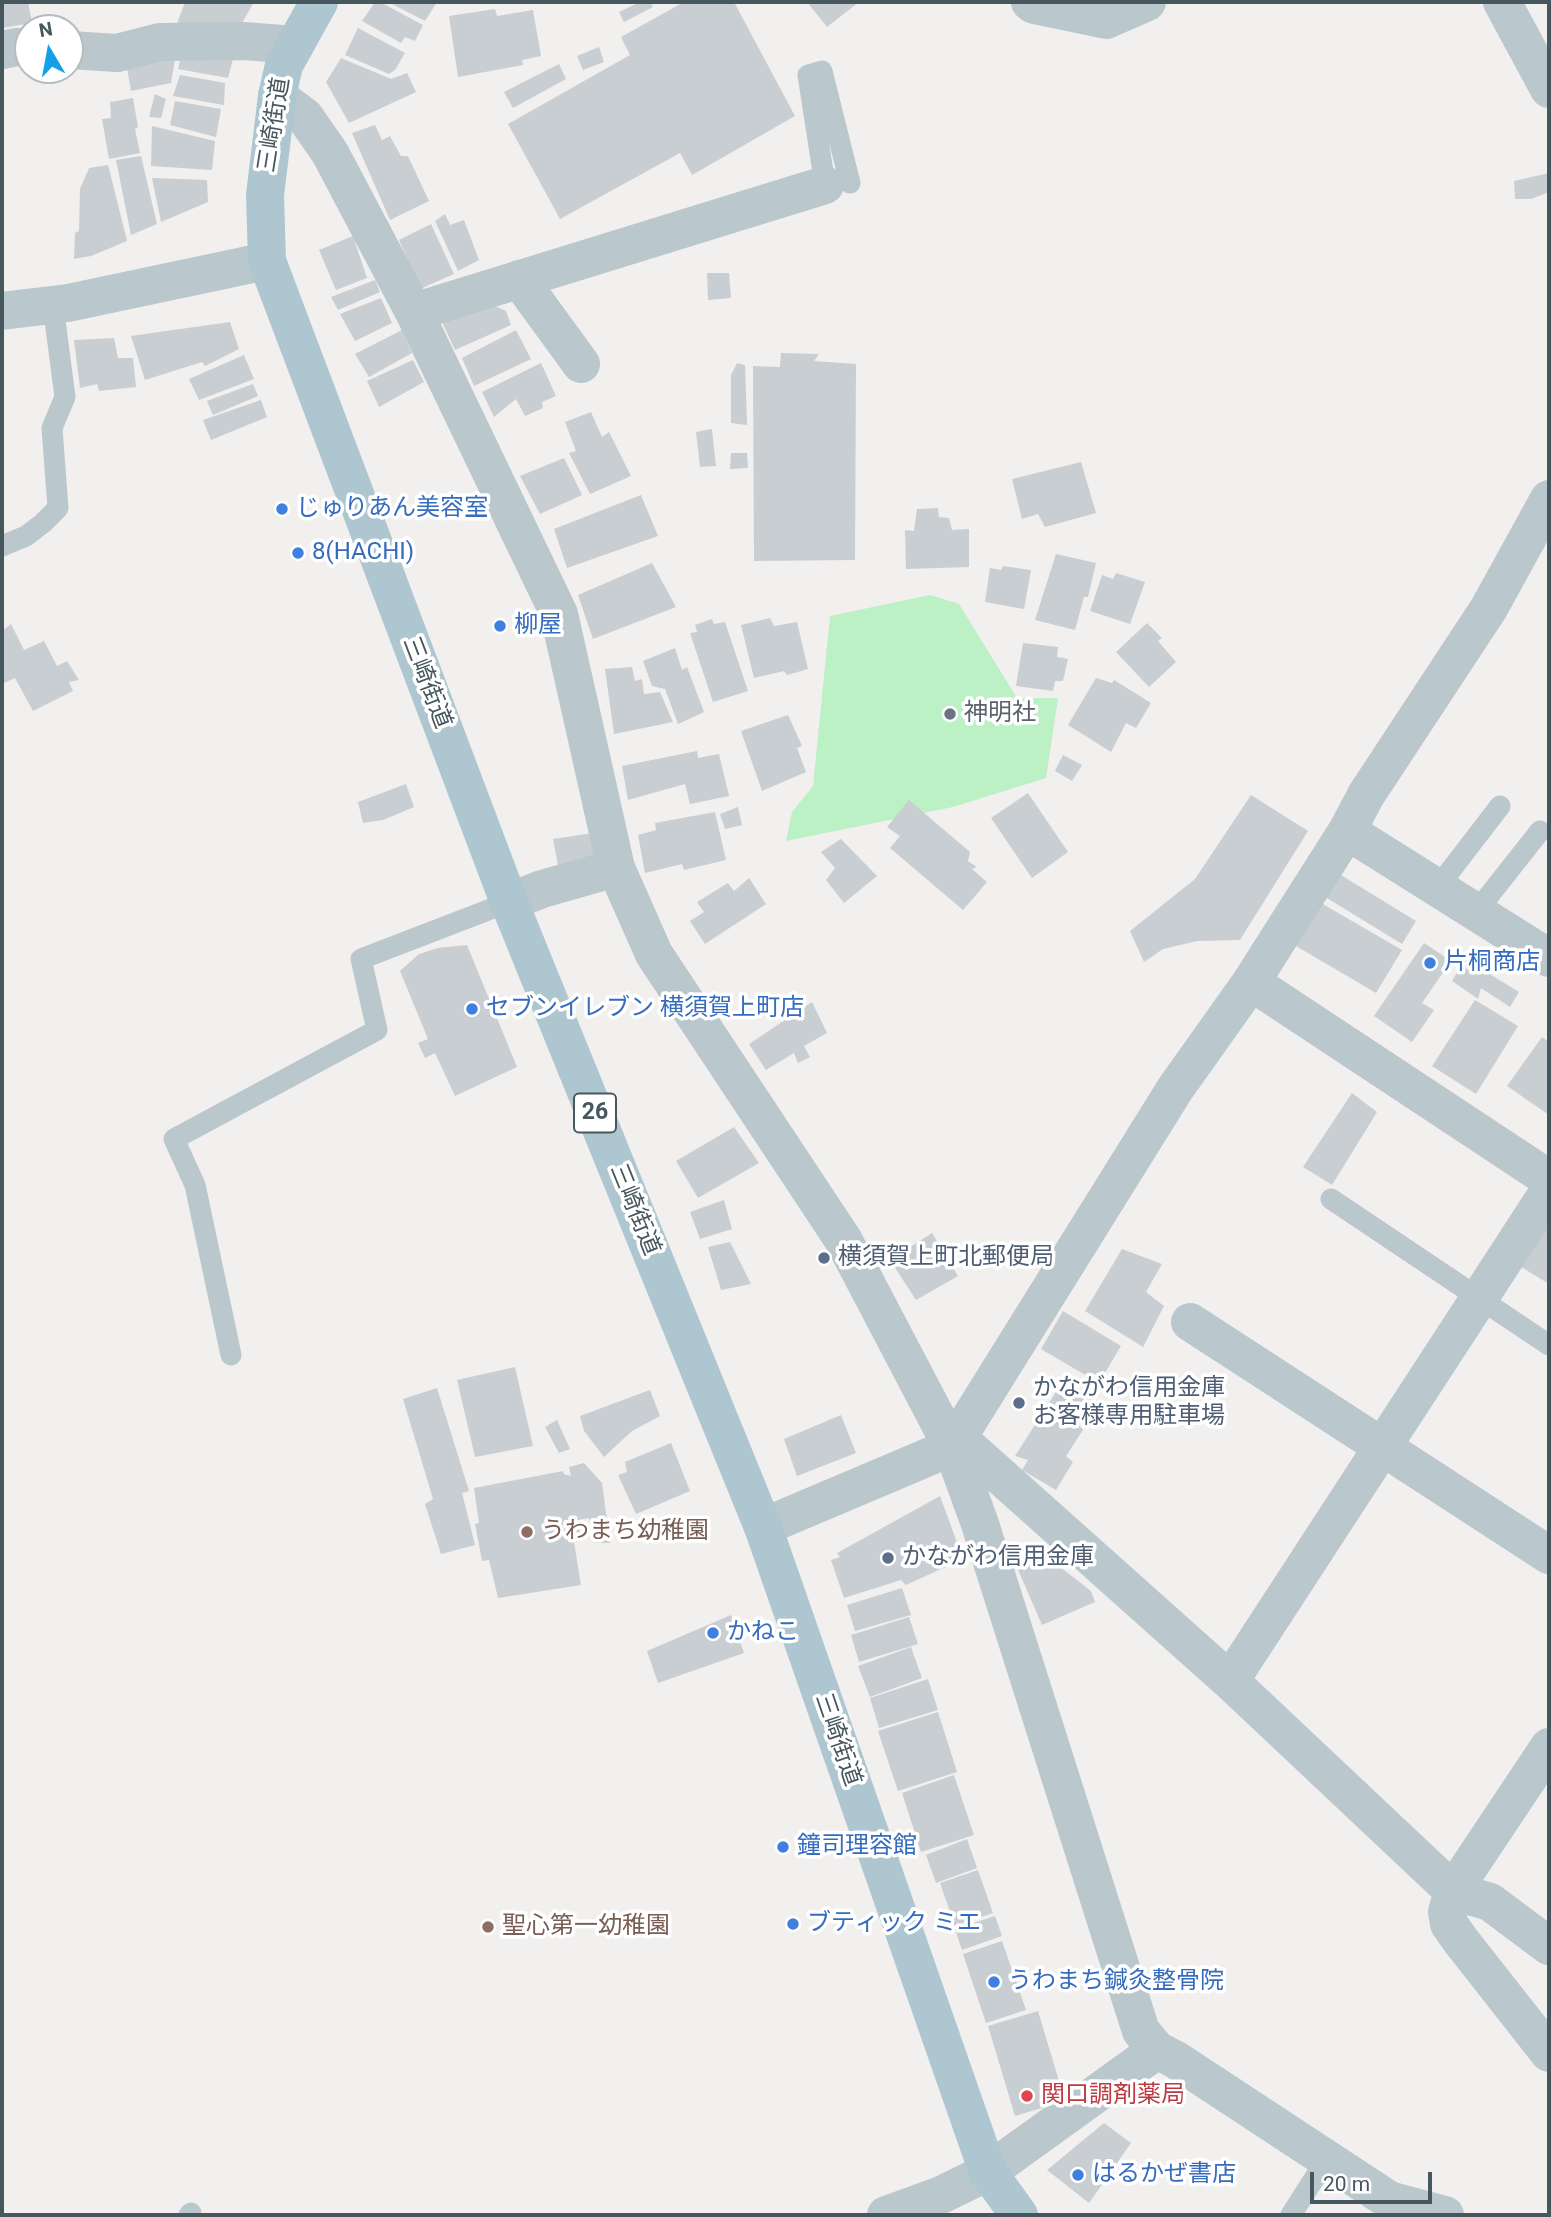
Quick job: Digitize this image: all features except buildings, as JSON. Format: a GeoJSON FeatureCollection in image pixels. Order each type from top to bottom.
{"type":"FeatureCollection","features":[{"type":"Feature","properties":{"kind":"main road","name":"三崎街道"},"geometry":{"type":"LineString","coordinates":[[319,2],[284,65],[277,96],[265,195],[267,261],[509,902],[763,1527],[988,2172],[1019,2215]]}},
{"type":"Feature","properties":{"kind":"street"},"geometry":{"type":"LineString","coordinates":[[1030,2],[1106,20],[1147,2]]}},
{"type":"Feature","properties":{"kind":"street"},"geometry":{"type":"LineString","coordinates":[[1502,2],[1549,89]]}},
{"type":"Feature","properties":{"kind":"street"},"geometry":{"type":"LineString","coordinates":[[84,51],[117,53],[160,42],[244,41],[295,45]]}},
{"type":"Feature","properties":{"kind":"street"},"geometry":{"type":"LineString","coordinates":[[277,96],[305,117],[330,153],[414,312],[559,614],[616,868],[654,954],[844,1241],[956,1443],[1141,2031],[1157,2050],[1389,2200],[1445,2215]]}},
{"type":"Feature","properties":{"kind":"street"},"geometry":{"type":"LineString","coordinates":[[414,312],[838,184]]}},
{"type":"Feature","properties":{"kind":"street"},"geometry":{"type":"LineString","coordinates":[[2,311],[53,305],[267,261]]}},
{"type":"Feature","properties":{"kind":"street"},"geometry":{"type":"LineString","coordinates":[[519,279],[581,364]]}},
{"type":"Feature","properties":{"kind":"street"},"geometry":{"type":"LineString","coordinates":[[763,1527],[956,1443],[1175,1089],[1251,982],[1347,831],[1366,795],[1489,608],[1549,499]]}},
{"type":"Feature","properties":{"kind":"street"},"geometry":{"type":"LineString","coordinates":[[1347,831],[1549,958]]}},
{"type":"Feature","properties":{"kind":"street"},"geometry":{"type":"LineString","coordinates":[[509,902],[542,889],[616,868]]}},
{"type":"Feature","properties":{"kind":"street"},"geometry":{"type":"LineString","coordinates":[[1251,982],[1549,1179]]}},
{"type":"Feature","properties":{"kind":"street"},"geometry":{"type":"LineString","coordinates":[[1230,1681],[1549,1191]]}},
{"type":"Feature","properties":{"kind":"street"},"geometry":{"type":"LineString","coordinates":[[1190,1322],[1549,1555]]}},
{"type":"Feature","properties":{"kind":"street"},"geometry":{"type":"LineString","coordinates":[[956,1443],[1230,1681],[1453,1891],[1490,1902],[1549,1946]]}},
{"type":"Feature","properties":{"kind":"street"},"geometry":{"type":"LineString","coordinates":[[1549,1747],[1453,1891],[1447,1912],[1449,1924],[1549,2053]]}},
{"type":"Feature","properties":{"kind":"street"},"geometry":{"type":"LineString","coordinates":[[886,2215],[941,2195],[988,2172],[1157,2050]]}},
{"type":"Feature","properties":{"kind":"lane"},"geometry":{"type":"LineString","coordinates":[[2,546],[26,536],[58,508],[52,428],[65,397],[53,305]]}},
{"type":"Feature","properties":{"kind":"lane"},"geometry":{"type":"LineString","coordinates":[[1437,888],[1500,806]]}},
{"type":"Feature","properties":{"kind":"lane"},"geometry":{"type":"LineString","coordinates":[[1476,912],[1540,831]]}},
{"type":"Feature","properties":{"kind":"lane"},"geometry":{"type":"LineString","coordinates":[[232,1355],[195,1185],[174,1139],[377,1030],[361,959],[509,902]]}},
{"type":"Feature","properties":{"kind":"lane"},"geometry":{"type":"LineString","coordinates":[[1331,1199],[1549,1345]]}},
{"type":"Feature","properties":{"kind":"lane"},"geometry":{"type":"LineString","coordinates":[[1291,2215],[1326,2160]]}},
{"type":"Feature","properties":{"kind":"green space","name":"神明社"},"geometry":{"type":"Polygon","coordinates":[[[930,595],[959,604],[1017,698],[1058,698],[1046,778],[953,807],[786,841],[792,812],[813,786],[830,616],[930,595]]]}},
{"type":"Feature","properties":{"kind":"place","name":"じゅりあん美容室"},"geometry":{"type":"Point","coordinates":[282,509]}},
{"type":"Feature","properties":{"kind":"place","name":"8(HACHI)"},"geometry":{"type":"Point","coordinates":[298,553]}},
{"type":"Feature","properties":{"kind":"place","name":"柳屋"},"geometry":{"type":"Point","coordinates":[500,626]}},
{"type":"Feature","properties":{"kind":"place","name":"神明社"},"geometry":{"type":"Point","coordinates":[950,714]}},
{"type":"Feature","properties":{"kind":"place","name":"片桐商店"},"geometry":{"type":"Point","coordinates":[1430,963]}},
{"type":"Feature","properties":{"kind":"place","name":"セブンイレブン 横須賀上町店"},"geometry":{"type":"Point","coordinates":[472,1009]}},
{"type":"Feature","properties":{"kind":"place","name":"横須賀上町北郵便局"},"geometry":{"type":"Point","coordinates":[824,1258]}},
{"type":"Feature","properties":{"kind":"place","name":"かながわ信用金庫 お客様専用駐車場"},"geometry":{"type":"Point","coordinates":[1019,1403]}},
{"type":"Feature","properties":{"kind":"place","name":"うわまち幼稚園"},"geometry":{"type":"Point","coordinates":[527,1532]}},
{"type":"Feature","properties":{"kind":"place","name":"かながわ信用金庫"},"geometry":{"type":"Point","coordinates":[888,1558]}},
{"type":"Feature","properties":{"kind":"place","name":"かねこ"},"geometry":{"type":"Point","coordinates":[713,1633]}},
{"type":"Feature","properties":{"kind":"place","name":"鐘司理容館"},"geometry":{"type":"Point","coordinates":[783,1847]}},
{"type":"Feature","properties":{"kind":"place","name":"ブティック ミエ"},"geometry":{"type":"Point","coordinates":[793,1924]}},
{"type":"Feature","properties":{"kind":"place","name":"聖心第一幼稚園"},"geometry":{"type":"Point","coordinates":[488,1927]}},
{"type":"Feature","properties":{"kind":"place","name":"うわまち鍼灸整骨院"},"geometry":{"type":"Point","coordinates":[994,1982]}},
{"type":"Feature","properties":{"kind":"place","name":"関口調剤薬局"},"geometry":{"type":"Point","coordinates":[1027,2096]}},
{"type":"Feature","properties":{"kind":"place","name":"はるかぜ書店"},"geometry":{"type":"Point","coordinates":[1078,2175]}}]}
